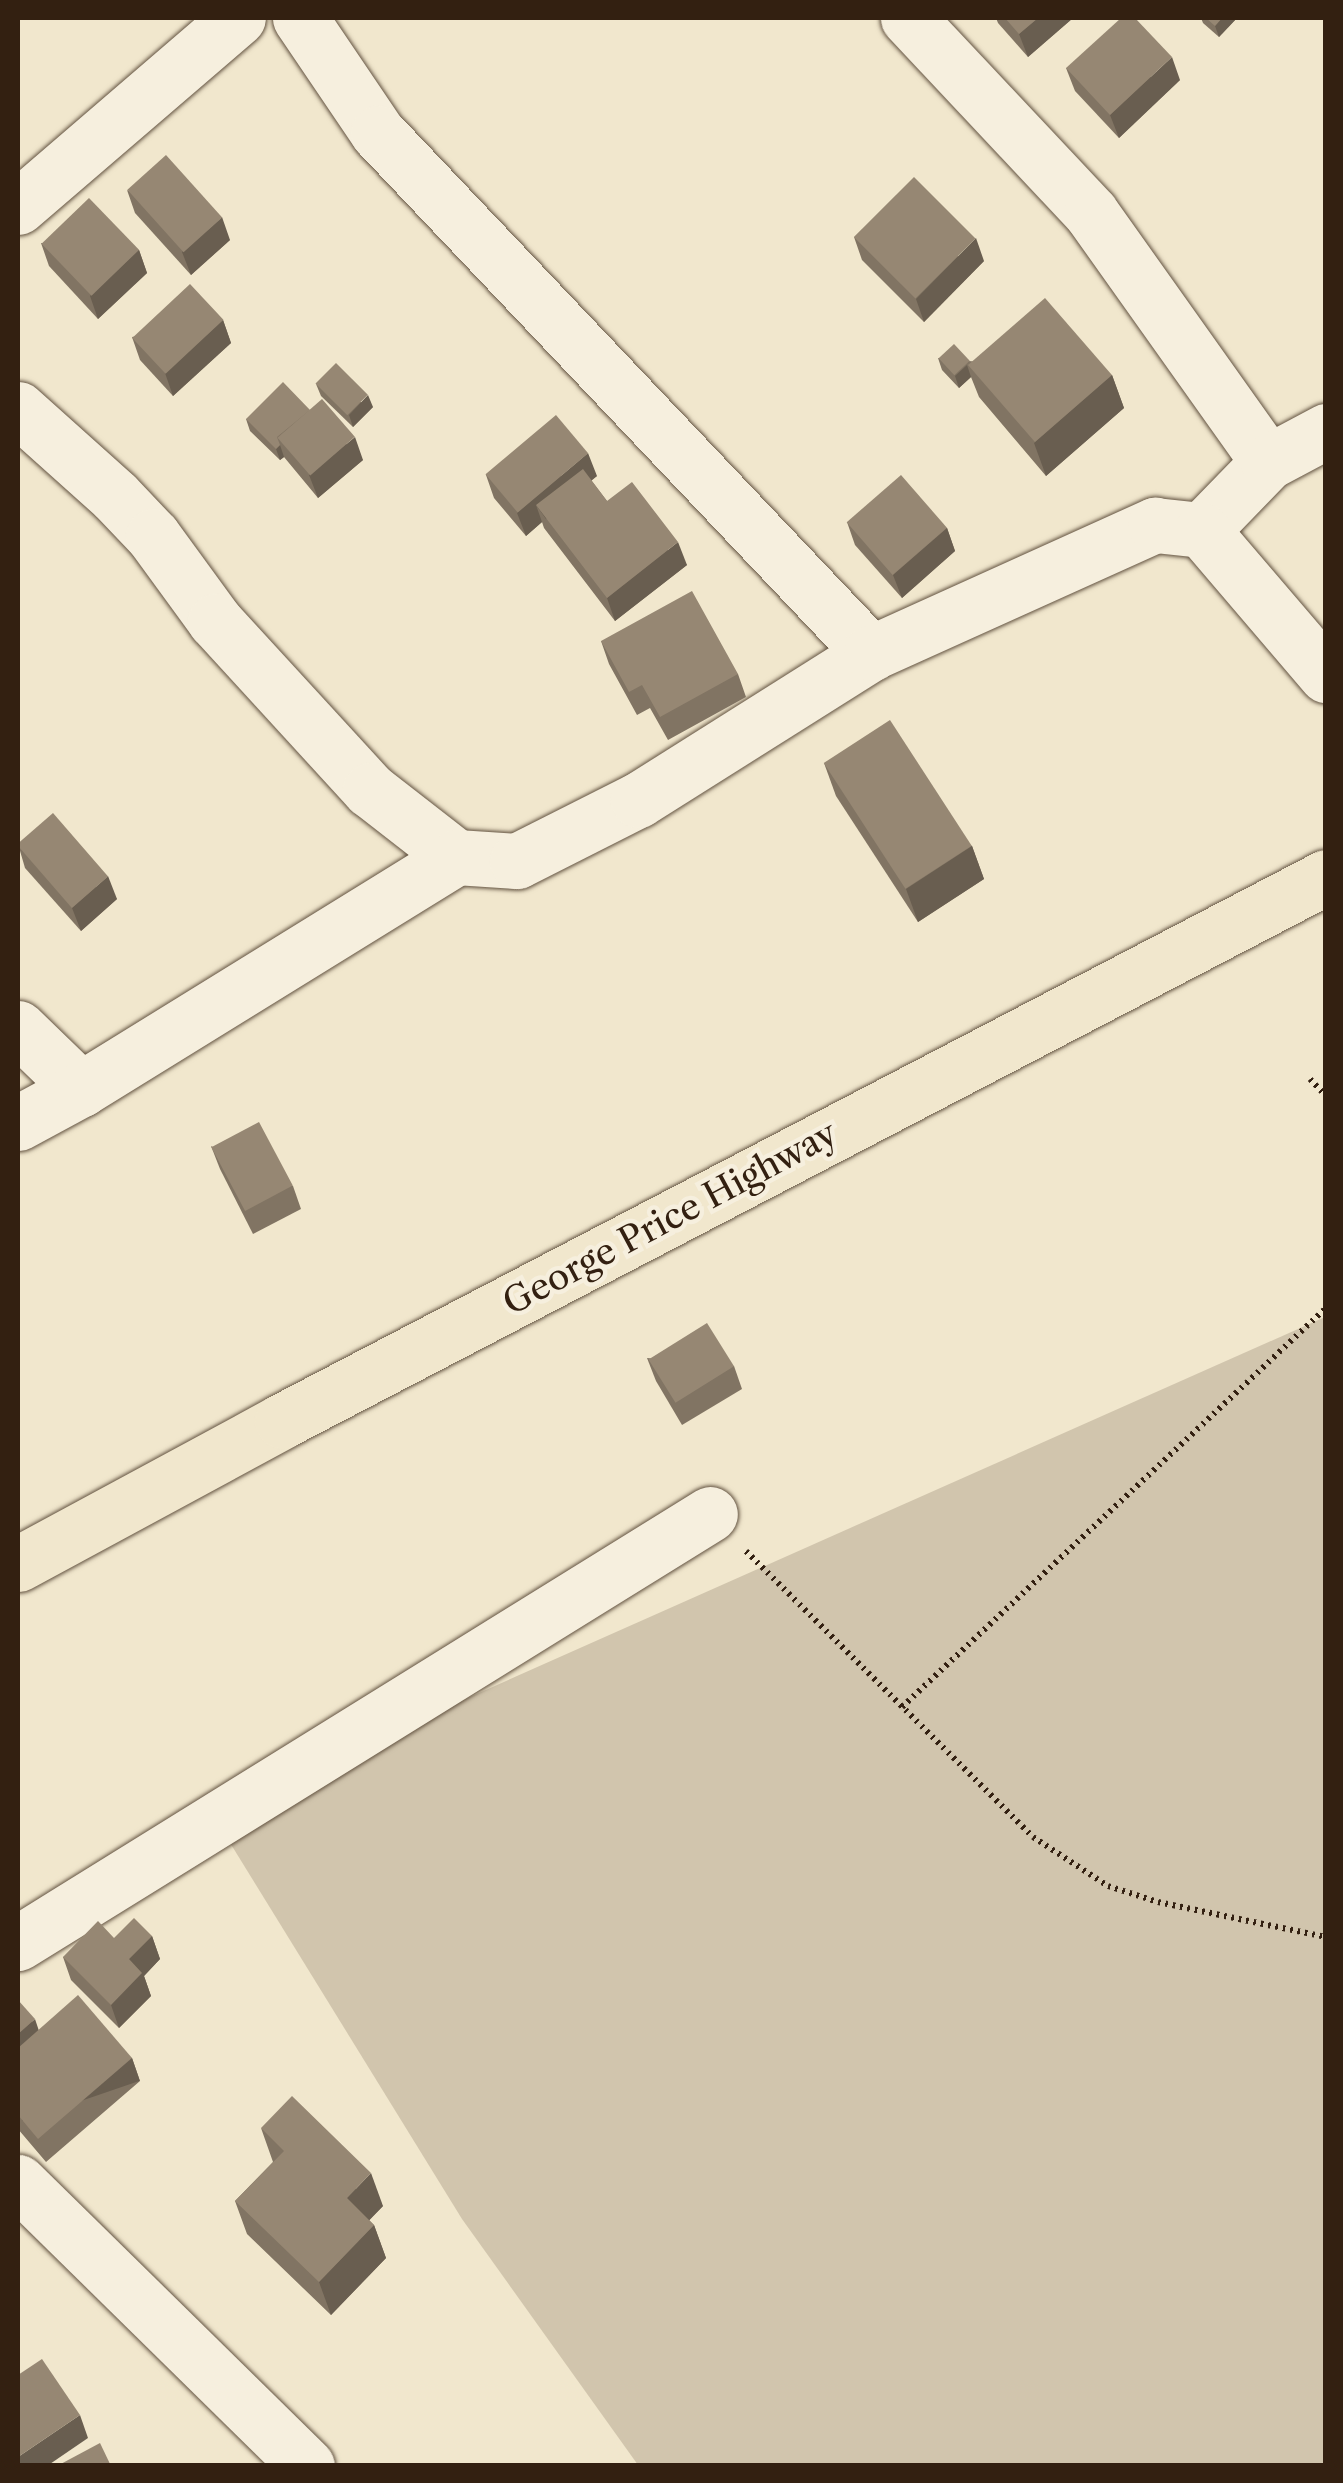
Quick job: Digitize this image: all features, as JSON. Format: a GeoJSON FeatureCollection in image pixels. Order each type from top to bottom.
{"type":"FeatureCollection","features":[{"type":"Feature","properties":{"kind":"highway","name":"George Price Highway"},"geometry":{"type":"LineString","coordinates":[[18,1564],[282,1421],[1326,877]]}},
{"type":"Feature","properties":{"kind":"street"},"geometry":{"type":"LineString","coordinates":[[18,207],[238,18]]}},
{"type":"Feature","properties":{"kind":"street"},"geometry":{"type":"LineString","coordinates":[[300,18],[378,132],[871,653]]}},
{"type":"Feature","properties":{"kind":"street"},"geometry":{"type":"LineString","coordinates":[[908,18],[1091,214],[1268,462]]}},
{"type":"Feature","properties":{"kind":"street"},"geometry":{"type":"LineString","coordinates":[[18,409],[115,496],[153,536],[215,621],[370,790],[456,858]]}},
{"type":"Feature","properties":{"kind":"street"},"geometry":{"type":"LineString","coordinates":[[1202,530],[1268,462],[1326,431]]}},
{"type":"Feature","properties":{"kind":"street"},"geometry":{"type":"LineString","coordinates":[[18,1123],[81,1090],[456,858],[517,860],[638,800],[871,653],[1156,525],[1202,530],[1326,675]]}},
{"type":"Feature","properties":{"kind":"street"},"geometry":{"type":"LineString","coordinates":[[18,1028],[81,1090]]}},
{"type":"Feature","properties":{"kind":"street"},"geometry":{"type":"LineString","coordinates":[[18,1943],[710,1514]]}},
{"type":"Feature","properties":{"kind":"street"},"geometry":{"type":"LineString","coordinates":[[18,2182],[306,2466]]}},
{"type":"Feature","properties":{"kind":"path"},"geometry":{"type":"LineString","coordinates":[[1310,1079],[1326,1096]]}},
{"type":"Feature","properties":{"kind":"path"},"geometry":{"type":"LineString","coordinates":[[902,1707],[1326,1308]]}},
{"type":"Feature","properties":{"kind":"path"},"geometry":{"type":"LineString","coordinates":[[710,1514],[1033,1837],[1108,1886],[1158,1902],[1326,1937]]}},
{"type":"Feature","properties":{"kind":"shaded area"},"geometry":{"type":"Polygon","coordinates":[[[1325,1317],[1325,2465],[638,2465],[462,2219],[211,1812],[1325,1317]]]}},
{"type":"Feature","properties":{"kind":"building"},"geometry":{"type":"Polygon","coordinates":[[[1005,18],[1038,18],[1019,34],[1005,18]]]}},
{"type":"Feature","properties":{"kind":"building"},"geometry":{"type":"Polygon","coordinates":[[[1121,18],[1135,18],[1172,57],[1110,115],[1066,68],[1121,18]]]}},
{"type":"Feature","properties":{"kind":"building"},"geometry":{"type":"Polygon","coordinates":[[[1206,18],[1222,18],[1215,26],[1206,18]]]}},
{"type":"Feature","properties":{"kind":"building"},"geometry":{"type":"Polygon","coordinates":[[[166,155],[222,217],[184,252],[127,190],[166,155]]]}},
{"type":"Feature","properties":{"kind":"building"},"geometry":{"type":"Polygon","coordinates":[[[914,177],[976,239],[915,299],[854,237],[914,177]]]}},
{"type":"Feature","properties":{"kind":"building"},"geometry":{"type":"Polygon","coordinates":[[[89,198],[139,250],[92,296],[42,244],[89,198]]]}},
{"type":"Feature","properties":{"kind":"building"},"geometry":{"type":"Polygon","coordinates":[[[190,284],[223,320],[166,374],[132,338],[190,284]]]}},
{"type":"Feature","properties":{"kind":"building"},"geometry":{"type":"Polygon","coordinates":[[[1045,298],[1112,375],[1035,442],[968,365],[1045,298]]]}},
{"type":"Feature","properties":{"kind":"building"},"geometry":{"type":"Polygon","coordinates":[[[954,344],[970,361],[954,375],[939,358],[954,344]]]}},
{"type":"Feature","properties":{"kind":"building"},"geometry":{"type":"Polygon","coordinates":[[[336,363],[368,395],[347,415],[315,384],[336,363]]]}},
{"type":"Feature","properties":{"kind":"building"},"geometry":{"type":"Polygon","coordinates":[[[283,382],[310,410],[277,437],[280,445],[276,449],[246,419],[283,382]]]}},
{"type":"Feature","properties":{"kind":"building"},"geometry":{"type":"Polygon","coordinates":[[[322,399],[355,437],[310,475],[277,438],[322,399]]]}},
{"type":"Feature","properties":{"kind":"building"},"geometry":{"type":"Polygon","coordinates":[[[556,415],[588,453],[518,512],[486,474],[556,415]]]}},
{"type":"Feature","properties":{"kind":"building"},"geometry":{"type":"Polygon","coordinates":[[[583,469],[607,501],[632,482],[678,542],[607,598],[536,505],[583,469]]]}},
{"type":"Feature","properties":{"kind":"building"},"geometry":{"type":"Polygon","coordinates":[[[901,475],[947,528],[893,575],[847,522],[901,475]]]}},
{"type":"Feature","properties":{"kind":"building"},"geometry":{"type":"Polygon","coordinates":[[[692,591],[738,674],[660,717],[642,685],[629,692],[601,641],[692,591]]]}},
{"type":"Feature","properties":{"kind":"building"},"geometry":{"type":"Polygon","coordinates":[[[890,720],[972,846],[905,889],[824,763],[890,720]]]}},
{"type":"Feature","properties":{"kind":"building"},"geometry":{"type":"Polygon","coordinates":[[[53,813],[108,876],[72,908],[18,846],[53,813]]]}},
{"type":"Feature","properties":{"kind":"building"},"geometry":{"type":"Polygon","coordinates":[[[259,1122],[293,1186],[245,1211],[211,1147],[259,1122]]]}},
{"type":"Feature","properties":{"kind":"building"},"geometry":{"type":"Polygon","coordinates":[[[707,1323],[734,1366],[676,1403],[648,1360],[707,1323]]]}},
{"type":"Feature","properties":{"kind":"building"},"geometry":{"type":"Polygon","coordinates":[[[134,1918],[152,1936],[129,1959],[142,1973],[111,2005],[63,1957],[98,1921],[114,1938],[134,1918]]]}},
{"type":"Feature","properties":{"kind":"building"},"geometry":{"type":"Polygon","coordinates":[[[78,1995],[132,2058],[38,2139],[18,2115],[18,2048],[78,1995]]]}},
{"type":"Feature","properties":{"kind":"building"},"geometry":{"type":"Polygon","coordinates":[[[18,2000],[35,2019],[18,2034],[18,2000]]]}},
{"type":"Feature","properties":{"kind":"building"},"geometry":{"type":"Polygon","coordinates":[[[292,2096],[371,2173],[347,2198],[374,2225],[319,2282],[235,2201],[284,2151],[261,2128],[292,2096]]]}},
{"type":"Feature","properties":{"kind":"building"},"geometry":{"type":"Polygon","coordinates":[[[42,2359],[80,2415],[18,2457],[18,2375],[42,2359]]]}},
{"type":"Feature","properties":{"kind":"building"},"geometry":{"type":"Polygon","coordinates":[[[100,2443],[111,2466],[57,2466],[100,2443]]]}}]}
